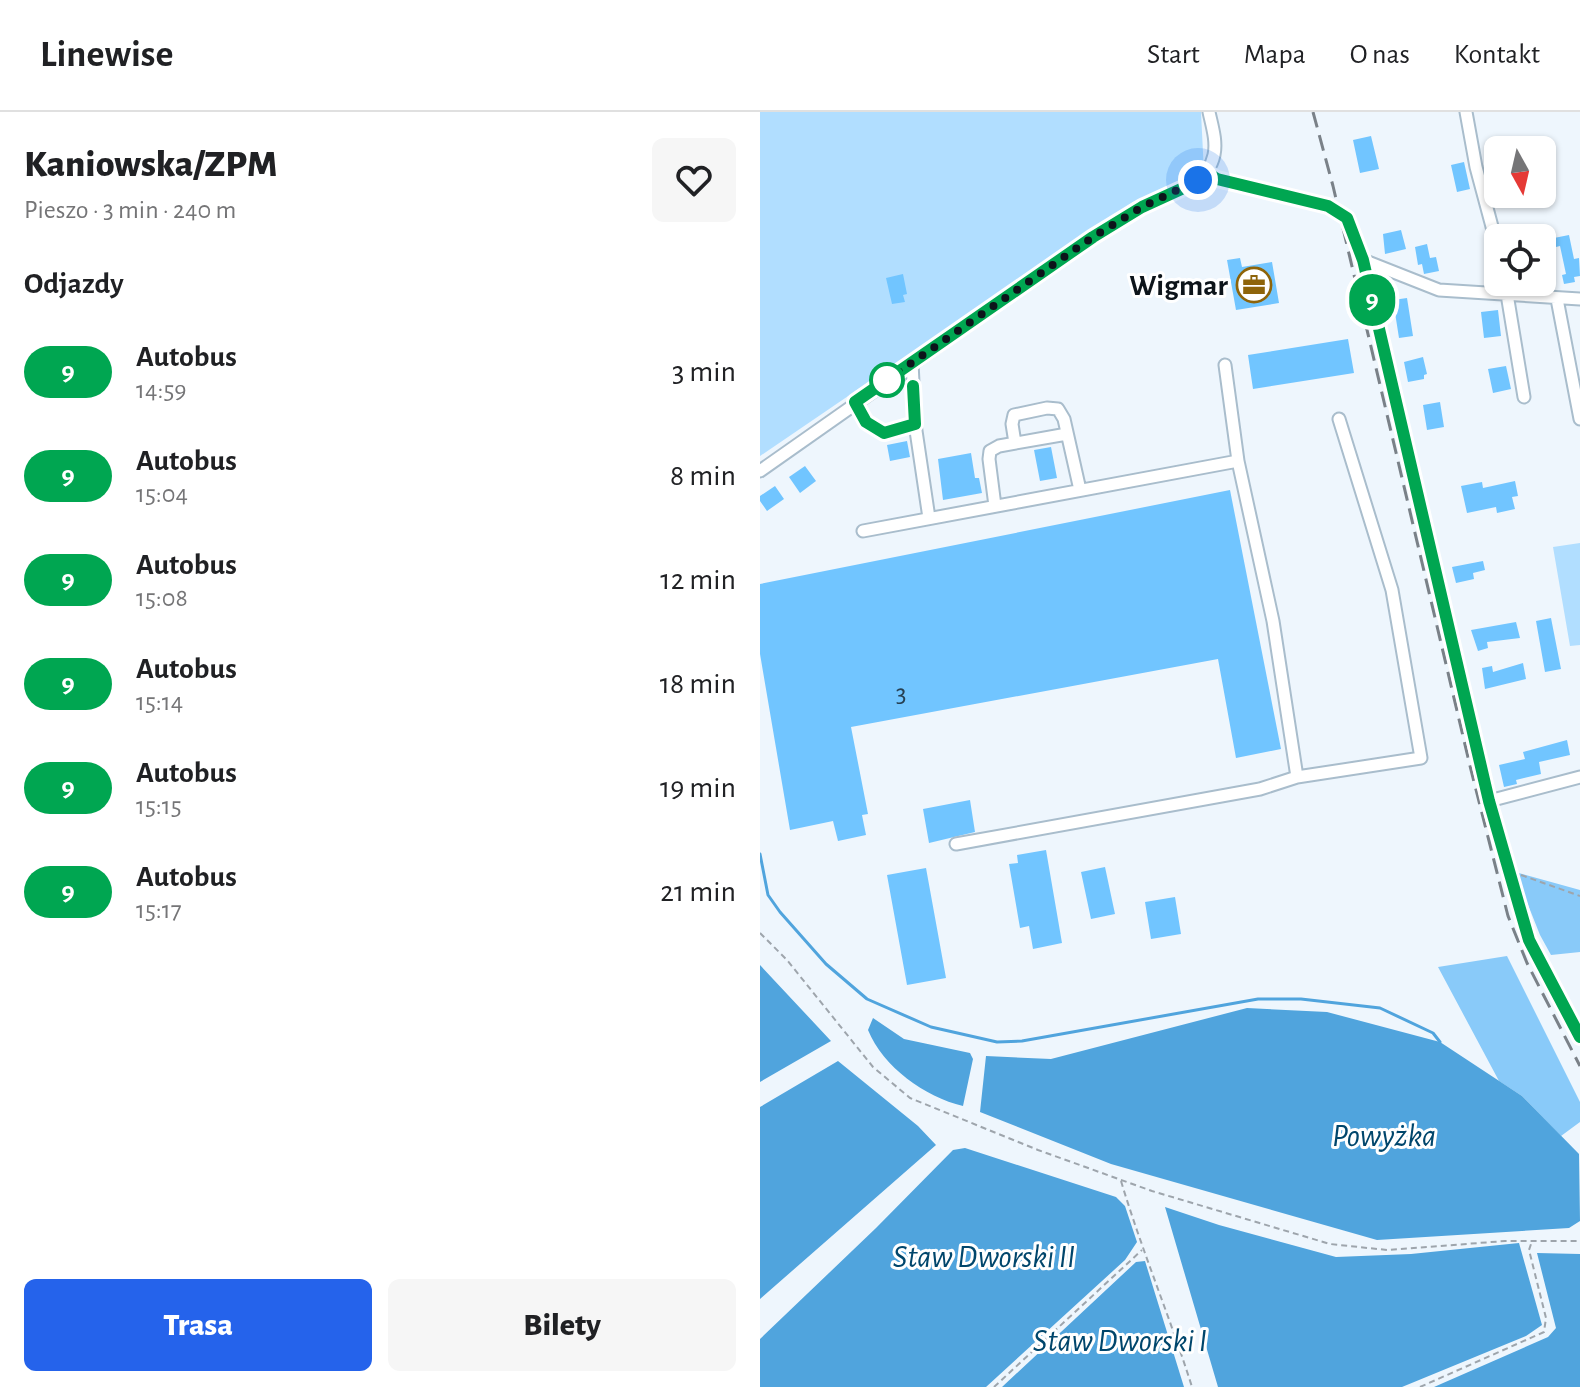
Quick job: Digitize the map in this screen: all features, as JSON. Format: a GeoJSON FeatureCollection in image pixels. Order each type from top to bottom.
{"type":"FeatureCollection","features":[{"type":"Feature","properties":{"kind":"street"},"geometry":{"type":"LineString","coordinates":[[760,471],[1093,237],[1142,207],[1190,185],[1206,172],[1214,155],[1209,112]]}},
{"type":"Feature","properties":{"kind":"street"},"geometry":{"type":"LineString","coordinates":[[1466,112],[1491,224]]}},
{"type":"Feature","properties":{"kind":"street"},"geometry":{"type":"LineString","coordinates":[[1206,172],[1217,179],[1328,206],[1347,218],[1363,260],[1508,871],[1529,940],[1580,1037]]}},
{"type":"Feature","properties":{"kind":"street"},"geometry":{"type":"LineString","coordinates":[[1363,260],[1439,290],[1484,294]]}},
{"type":"Feature","properties":{"kind":"street"},"geometry":{"type":"LineString","coordinates":[[1524,397],[1507,296],[1580,299]]}},
{"type":"Feature","properties":{"kind":"street"},"geometry":{"type":"LineString","coordinates":[[1557,299],[1580,419]]}},
{"type":"Feature","properties":{"kind":"street"},"geometry":{"type":"LineString","coordinates":[[912,362],[915,424],[929,518]]}},
{"type":"Feature","properties":{"kind":"street"},"geometry":{"type":"LineString","coordinates":[[1225,365],[1238,461],[1273,621],[1297,777]]}},
{"type":"Feature","properties":{"kind":"street"},"geometry":{"type":"LineString","coordinates":[[855,402],[866,422],[884,433],[915,424]]}},
{"type":"Feature","properties":{"kind":"street"},"geometry":{"type":"LineString","coordinates":[[1015,443],[1014,415],[1047,408],[1058,409],[1080,490]]}},
{"type":"Feature","properties":{"kind":"street"},"geometry":{"type":"LineString","coordinates":[[956,844],[1260,789],[1297,777],[1421,758],[1392,590],[1339,419]]}},
{"type":"Feature","properties":{"kind":"street"},"geometry":{"type":"LineString","coordinates":[[995,506],[990,451],[1015,443],[1067,434]]}},
{"type":"Feature","properties":{"kind":"street"},"geometry":{"type":"LineString","coordinates":[[863,531],[1238,461]]}},
{"type":"Feature","properties":{"kind":"street"},"geometry":{"type":"LineString","coordinates":[[1489,801],[1580,777]]}},
{"type":"Feature","properties":{"kind":"path"},"geometry":{"type":"LineString","coordinates":[[1508,871],[1580,896]]}},
{"type":"Feature","properties":{"kind":"path"},"geometry":{"type":"LineString","coordinates":[[760,933],[787,960],[873,1067],[910,1098],[1038,1150],[1120,1180],[1330,1244],[1387,1250],[1505,1241],[1580,1241]]}},
{"type":"Feature","properties":{"kind":"path"},"geometry":{"type":"LineString","coordinates":[[1120,1180],[1192,1387]]}},
{"type":"Feature","properties":{"kind":"path"},"geometry":{"type":"LineString","coordinates":[[1420,1387],[1544,1332],[1546,1318],[1529,1250],[1531,1242]]}},
{"type":"Feature","properties":{"kind":"path"},"geometry":{"type":"LineString","coordinates":[[994,1387],[1142,1250]]}},
{"type":"Feature","properties":{"kind":"shaded area"},"geometry":{"type":"Polygon","coordinates":[[[760,112],[1201,112],[1204,173],[1133,202],[760,456],[760,112]]]}},
{"type":"Feature","properties":{"kind":"shaded area"},"geometry":{"type":"Polygon","coordinates":[[[1580,543],[1580,645],[1570,646],[1553,547],[1580,543]]]}},
{"type":"Feature","properties":{"kind":"shaded area"},"geometry":{"type":"Polygon","coordinates":[[[1515,872],[1580,890],[1580,952],[1551,955],[1515,872]]]}},
{"type":"Feature","properties":{"kind":"shaded area"},"geometry":{"type":"Polygon","coordinates":[[[1507,956],[1580,1102],[1580,1122],[1561,1136],[1522,1096],[1499,1081],[1438,967],[1507,956]]]}},
{"type":"Feature","properties":{"kind":"water"},"geometry":{"type":"Polygon","coordinates":[[[760,965],[831,1041],[760,1082],[760,965]]]}},
{"type":"Feature","properties":{"kind":"water","name":"Powyżka"},"geometry":{"type":"Polygon","coordinates":[[[1247,1008],[1327,1012],[1440,1042],[1522,1096],[1579,1154],[1580,1221],[1569,1228],[1377,1240],[1111,1164],[980,1112],[986,1056],[1051,1059],[1247,1008]]]}},
{"type":"Feature","properties":{"kind":"water"},"geometry":{"type":"Polygon","coordinates":[[[873,1018],[904,1039],[970,1053],[973,1059],[963,1106],[934,1096],[895,1068],[875,1044],[868,1030],[873,1018]]]}},
{"type":"Feature","properties":{"kind":"water"},"geometry":{"type":"Polygon","coordinates":[[[838,1061],[918,1126],[936,1145],[760,1299],[760,1107],[838,1061]]]}},
{"type":"Feature","properties":{"kind":"water","name":"Staw Dworski II"},"geometry":{"type":"Polygon","coordinates":[[[965,1148],[1116,1197],[1125,1206],[1137,1242],[1125,1260],[986,1387],[760,1387],[760,1339],[953,1150],[965,1148]]]}},
{"type":"Feature","properties":{"kind":"water"},"geometry":{"type":"Polygon","coordinates":[[[1165,1207],[1336,1257],[1411,1254],[1519,1243],[1542,1325],[1526,1336],[1402,1387],[1218,1387],[1165,1207]]]}},
{"type":"Feature","properties":{"kind":"water"},"geometry":{"type":"Polygon","coordinates":[[[1537,1253],[1580,1254],[1580,1387],[1434,1387],[1548,1337],[1556,1328],[1537,1253]]]}},
{"type":"Feature","properties":{"kind":"water","name":"Staw Dworski I"},"geometry":{"type":"Polygon","coordinates":[[[1145,1261],[1184,1387],[1002,1387],[1136,1262],[1145,1261]]]}},
{"type":"Feature","properties":{"kind":"building"},"geometry":{"type":"Polygon","coordinates":[[[1371,136],[1379,169],[1360,173],[1353,140],[1371,136]]]}},
{"type":"Feature","properties":{"kind":"building"},"geometry":{"type":"Polygon","coordinates":[[[1464,162],[1470,189],[1457,192],[1451,165],[1464,162]]]}},
{"type":"Feature","properties":{"kind":"building"},"geometry":{"type":"Polygon","coordinates":[[[1401,230],[1406,249],[1385,254],[1383,234],[1401,230]]]}},
{"type":"Feature","properties":{"kind":"building"},"geometry":{"type":"Polygon","coordinates":[[[1569,235],[1574,259],[1579,258],[1580,276],[1574,277],[1575,282],[1564,284],[1562,275],[1566,274],[1560,246],[1556,247],[1556,238],[1569,235]]]}},
{"type":"Feature","properties":{"kind":"building"},"geometry":{"type":"Polygon","coordinates":[[[1427,244],[1430,258],[1436,257],[1439,271],[1424,274],[1422,264],[1418,265],[1415,247],[1427,244]]]}},
{"type":"Feature","properties":{"kind":"building","name":"Wigmar"},"geometry":{"type":"Polygon","coordinates":[[[1240,258],[1242,267],[1272,262],[1279,303],[1236,310],[1227,260],[1240,258]]]}},
{"type":"Feature","properties":{"kind":"building"},"geometry":{"type":"Polygon","coordinates":[[[903,274],[907,294],[903,295],[905,302],[892,304],[886,278],[903,274]]]}},
{"type":"Feature","properties":{"kind":"building"},"geometry":{"type":"Polygon","coordinates":[[[1407,298],[1413,336],[1399,338],[1393,300],[1407,298]]]}},
{"type":"Feature","properties":{"kind":"building"},"geometry":{"type":"Polygon","coordinates":[[[1498,310],[1501,336],[1484,338],[1481,312],[1498,310]]]}},
{"type":"Feature","properties":{"kind":"building"},"geometry":{"type":"Polygon","coordinates":[[[1348,339],[1354,373],[1253,389],[1248,355],[1348,339]]]}},
{"type":"Feature","properties":{"kind":"building"},"geometry":{"type":"Polygon","coordinates":[[[1423,357],[1427,374],[1424,379],[1408,382],[1404,362],[1423,357]]]}},
{"type":"Feature","properties":{"kind":"building"},"geometry":{"type":"Polygon","coordinates":[[[1506,366],[1511,389],[1493,393],[1488,369],[1506,366]]]}},
{"type":"Feature","properties":{"kind":"building"},"geometry":{"type":"Polygon","coordinates":[[[1440,402],[1444,427],[1427,430],[1423,405],[1440,402]]]}},
{"type":"Feature","properties":{"kind":"building"},"geometry":{"type":"Polygon","coordinates":[[[907,441],[910,457],[890,461],[887,445],[907,441]]]}},
{"type":"Feature","properties":{"kind":"building"},"geometry":{"type":"Polygon","coordinates":[[[1051,447],[1057,478],[1040,481],[1034,450],[1051,447]]]}},
{"type":"Feature","properties":{"kind":"building"},"geometry":{"type":"Polygon","coordinates":[[[971,453],[975,478],[979,478],[982,493],[943,500],[938,459],[971,453]]]}},
{"type":"Feature","properties":{"kind":"building"},"geometry":{"type":"Polygon","coordinates":[[[805,466],[816,481],[800,493],[789,477],[805,466]]]}},
{"type":"Feature","properties":{"kind":"building"},"geometry":{"type":"Polygon","coordinates":[[[1515,481],[1518,496],[1512,497],[1515,509],[1497,513],[1496,507],[1467,513],[1461,486],[1482,482],[1483,488],[1515,481]]]}},
{"type":"Feature","properties":{"kind":"building"},"geometry":{"type":"Polygon","coordinates":[[[775,486],[784,499],[767,511],[760,496],[775,486]]]}},
{"type":"Feature","properties":{"kind":"building"},"geometry":{"type":"Polygon","coordinates":[[[1230,490],[1281,749],[1236,758],[1218,659],[851,727],[868,814],[862,815],[866,835],[838,841],[833,821],[790,830],[760,654],[760,584],[1230,490]]]}},
{"type":"Feature","properties":{"kind":"building"},"geometry":{"type":"Polygon","coordinates":[[[1483,561],[1485,570],[1473,573],[1474,579],[1456,583],[1452,567],[1483,561]]]}},
{"type":"Feature","properties":{"kind":"building"},"geometry":{"type":"Polygon","coordinates":[[[1551,618],[1561,669],[1545,672],[1536,621],[1551,618]]]}},
{"type":"Feature","properties":{"kind":"building"},"geometry":{"type":"Polygon","coordinates":[[[1516,622],[1520,638],[1487,642],[1488,648],[1478,651],[1471,630],[1516,622]]]}},
{"type":"Feature","properties":{"kind":"building"},"geometry":{"type":"Polygon","coordinates":[[[1523,663],[1526,679],[1485,689],[1482,668],[1492,666],[1493,672],[1523,663]]]}},
{"type":"Feature","properties":{"kind":"building"},"geometry":{"type":"Polygon","coordinates":[[[1567,740],[1570,755],[1539,762],[1541,774],[1516,780],[1517,784],[1504,787],[1499,765],[1525,759],[1523,752],[1567,740]]]}},
{"type":"Feature","properties":{"kind":"building"},"geometry":{"type":"Polygon","coordinates":[[[970,800],[975,832],[929,843],[923,809],[970,800]]]}},
{"type":"Feature","properties":{"kind":"building"},"geometry":{"type":"Polygon","coordinates":[[[1046,850],[1062,943],[1033,949],[1029,926],[1020,928],[1009,864],[1018,863],[1017,855],[1046,850]]]}},
{"type":"Feature","properties":{"kind":"building"},"geometry":{"type":"Polygon","coordinates":[[[1105,867],[1115,914],[1091,919],[1081,872],[1105,867]]]}},
{"type":"Feature","properties":{"kind":"building"},"geometry":{"type":"Polygon","coordinates":[[[926,868],[946,978],[907,985],[887,875],[926,868]]]}},
{"type":"Feature","properties":{"kind":"building"},"geometry":{"type":"Polygon","coordinates":[[[1175,897],[1181,934],[1151,939],[1145,902],[1175,897]]]}},
{"type":"Feature","properties":{"kind":"waterway"},"geometry":{"type":"LineString","coordinates":[[760,854],[768,895],[826,964],[867,999],[931,1027],[997,1042],[1022,1041],[1258,999],[1301,999],[1380,1008],[1433,1033],[1440,1042]]}},
{"type":"Feature","properties":{"kind":"railway"},"geometry":{"type":"LineString","coordinates":[[1313,112],[1508,916],[1527,963],[1580,1066]]}},
{"type":"Feature","properties":{"kind":"bus line","name":"9"},"geometry":{"type":"LineString","coordinates":[[913,386],[915,424],[884,433],[866,422],[855,402],[1093,237],[1142,207],[1190,185],[1206,172],[1217,179],[1328,206],[1347,218],[1363,260],[1489,801],[1512,884],[1529,940],[1580,1037]]}},
{"type":"Feature","properties":{"kind":"place","name":"Wigmar"},"geometry":{"type":"Point","coordinates":[1254,285]}},
{"type":"Feature","properties":{"kind":"route"},"geometry":{"type":"LineString","coordinates":[[887,380],[1093,237],[1142,207],[1198,180]]}}]}
